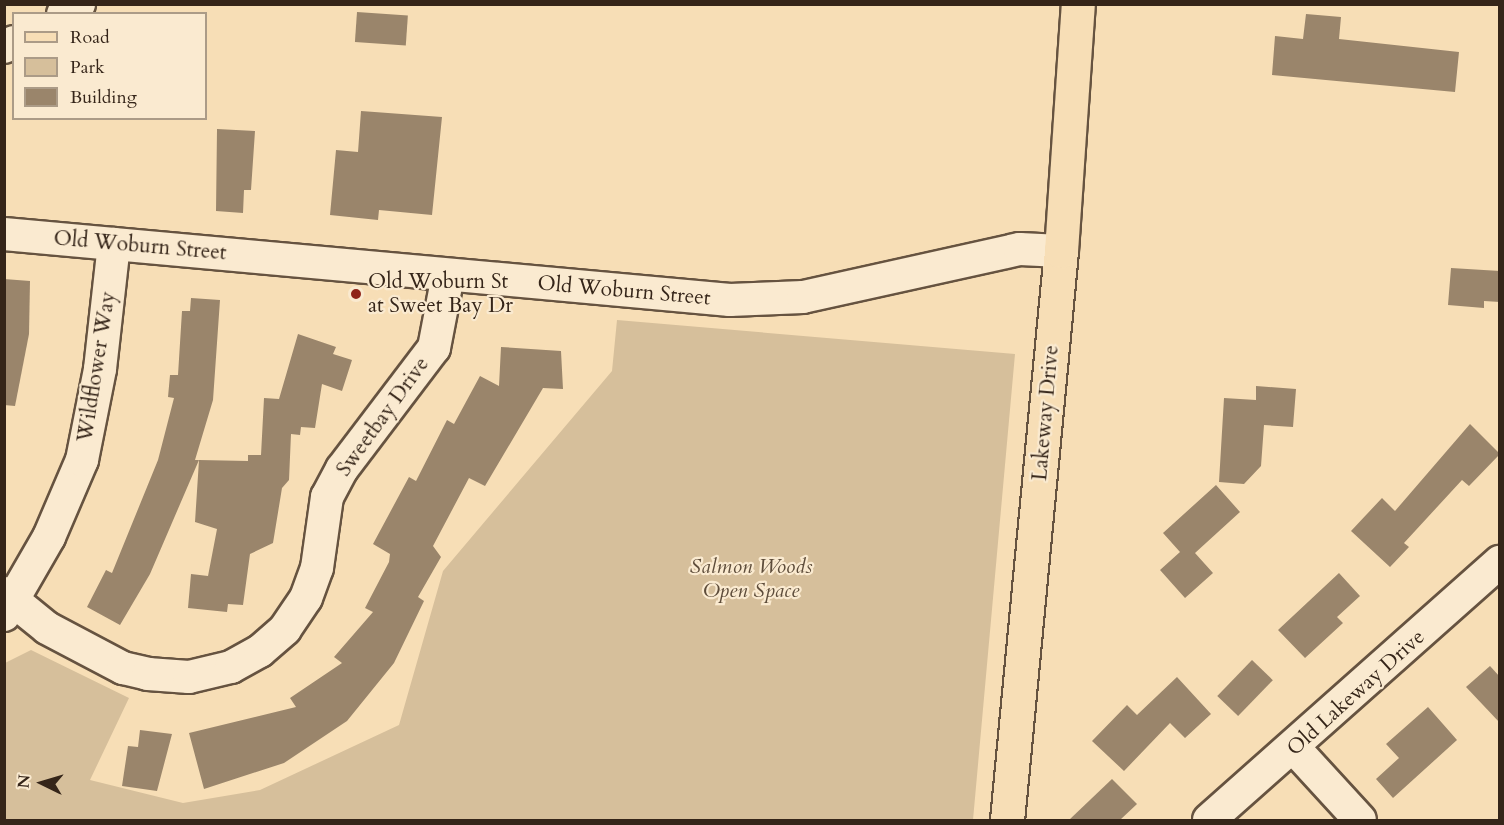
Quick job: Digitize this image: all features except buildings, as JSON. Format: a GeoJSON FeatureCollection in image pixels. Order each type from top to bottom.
{"type":"FeatureCollection","features":[{"type":"Feature","properties":{"kind":"main road","name":"Lakeway Drive"},"geometry":{"type":"LineString","coordinates":[[1007,820],[1061,251],[1078,4]]}},
{"type":"Feature","properties":{"kind":"street"},"geometry":{"type":"LineString","coordinates":[[66,12],[79,4]]}},
{"type":"Feature","properties":{"kind":"street","name":"Old Woburn Street"},"geometry":{"type":"LineString","coordinates":[[4,234],[448,275],[766,301],[1020,249],[1061,251]]}},
{"type":"Feature","properties":{"kind":"street","name":"Wildflower Way"},"geometry":{"type":"LineString","coordinates":[[8,603],[82,460],[98,381],[114,244]]}},
{"type":"Feature","properties":{"kind":"street","name":"Sweetbay Drive"},"geometry":{"type":"LineString","coordinates":[[8,603],[47,628],[123,668],[148,674],[189,676],[231,667],[260,651],[285,629],[306,598],[317,568],[327,497],[342,469],[434,348],[448,275]]}},
{"type":"Feature","properties":{"kind":"street","name":"Old Lakeway Drive"},"geometry":{"type":"LineString","coordinates":[[1209,820],[1295,749],[1500,562]]}},
{"type":"Feature","properties":{"kind":"street"},"geometry":{"type":"LineString","coordinates":[[1295,749],[1360,820]]}},
{"type":"Feature","properties":{"kind":"green space","name":"Salmon Woods Open Space"},"geometry":{"type":"Polygon","coordinates":[[[617,320],[1015,354],[973,820],[5,820],[5,663],[31,650],[129,698],[90,780],[183,803],[260,790],[399,725],[443,571],[612,371],[617,320]]]}},
{"type":"Feature","properties":{"kind":"place","name":"Old Woburn St at Sweet Bay Dr"},"geometry":{"type":"Point","coordinates":[356,294]}}]}
